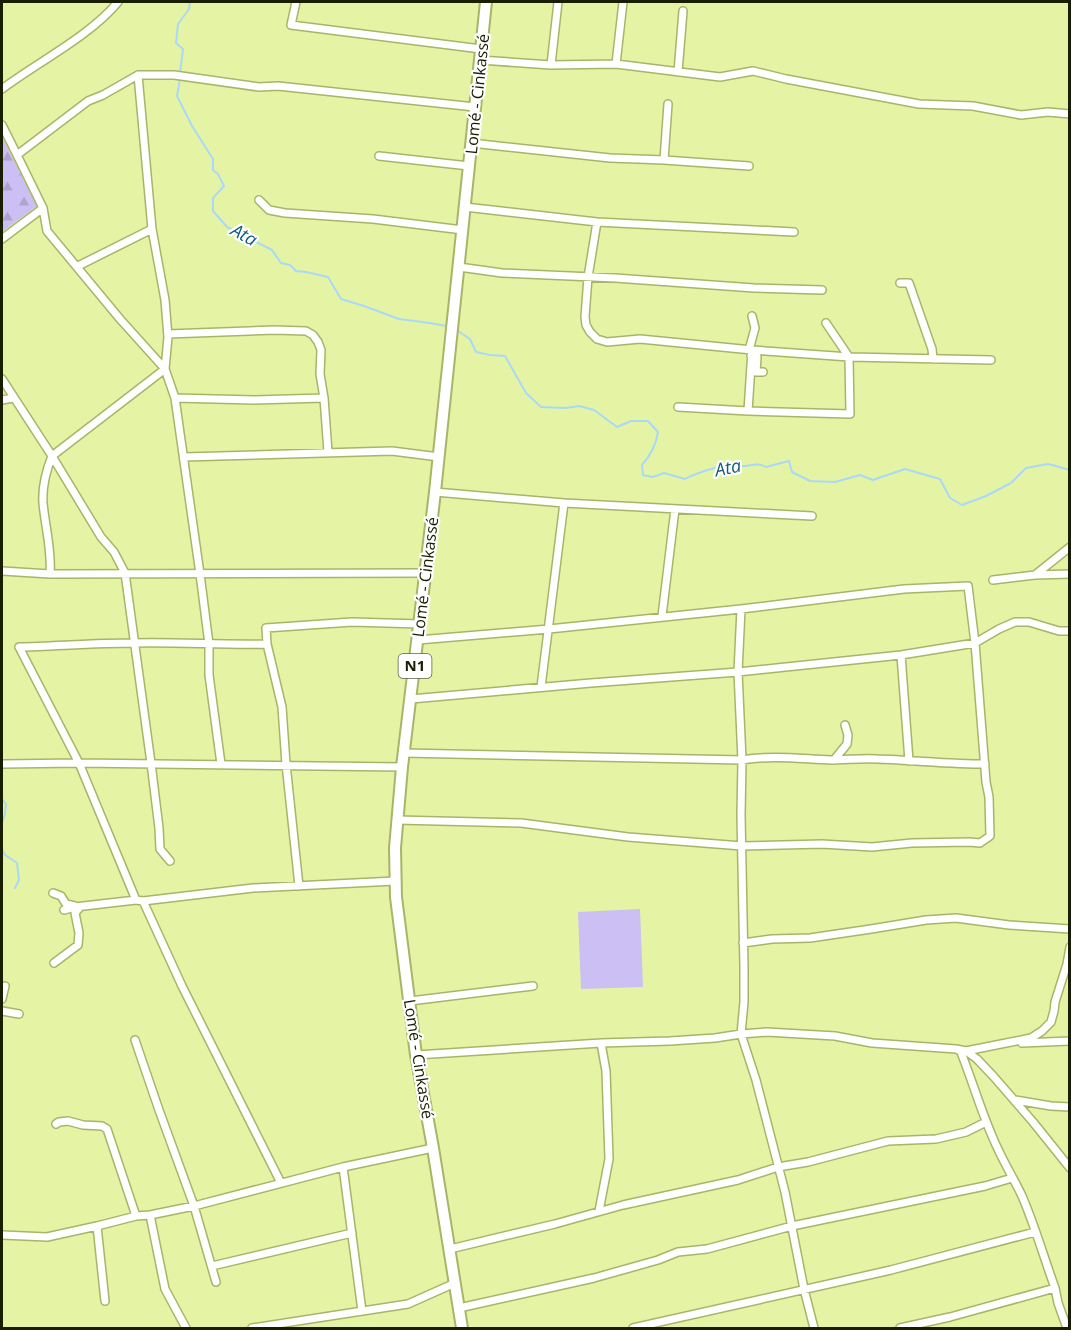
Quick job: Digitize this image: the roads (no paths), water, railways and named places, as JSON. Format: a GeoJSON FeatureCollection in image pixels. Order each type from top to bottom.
{"type":"FeatureCollection","features":[{"type":"Feature","properties":{"kind":"highway","name":"Lomé - Cinkassé"},"geometry":{"type":"LineString","coordinates":[[462,1329],[416,1055],[395,881],[395,848],[402,767],[439,457],[486,2]]}},
{"type":"Feature","properties":{"kind":"street"},"geometry":{"type":"LineString","coordinates":[[2,89],[75,39],[118,2]]}},
{"type":"Feature","properties":{"kind":"street"},"geometry":{"type":"LineString","coordinates":[[296,2],[291,25],[551,65],[616,63],[720,77],[753,71],[919,104],[973,106],[1021,115],[1048,112],[1070,114]]}},
{"type":"Feature","properties":{"kind":"street"},"geometry":{"type":"LineString","coordinates":[[551,65],[558,2]]}},
{"type":"Feature","properties":{"kind":"street"},"geometry":{"type":"LineString","coordinates":[[616,63],[623,2]]}},
{"type":"Feature","properties":{"kind":"street"},"geometry":{"type":"LineString","coordinates":[[678,72],[683,11]]}},
{"type":"Feature","properties":{"kind":"street"},"geometry":{"type":"LineString","coordinates":[[50,574],[51,562],[43,501],[46,473],[52,456],[165,369],[168,334],[165,300],[152,229],[138,75]]}},
{"type":"Feature","properties":{"kind":"street"},"geometry":{"type":"LineString","coordinates":[[18,155],[87,101],[138,75],[174,75],[259,87],[278,86],[475,107]]}},
{"type":"Feature","properties":{"kind":"street"},"geometry":{"type":"LineString","coordinates":[[663,160],[668,104]]}},
{"type":"Feature","properties":{"kind":"street"},"geometry":{"type":"LineString","coordinates":[[2,125],[43,208],[47,231],[165,369],[176,398],[201,574],[209,644],[209,675],[221,764]]}},
{"type":"Feature","properties":{"kind":"street"},"geometry":{"type":"LineString","coordinates":[[471,143],[610,158],[749,166]]}},
{"type":"Feature","properties":{"kind":"street"},"geometry":{"type":"LineString","coordinates":[[379,156],[469,166]]}},
{"type":"Feature","properties":{"kind":"street"},"geometry":{"type":"LineString","coordinates":[[259,200],[269,210],[285,213],[373,219],[462,230]]}},
{"type":"Feature","properties":{"kind":"street"},"geometry":{"type":"LineString","coordinates":[[465,207],[597,222],[794,232]]}},
{"type":"Feature","properties":{"kind":"street"},"geometry":{"type":"LineString","coordinates":[[2,239],[43,208]]}},
{"type":"Feature","properties":{"kind":"street"},"geometry":{"type":"LineString","coordinates":[[597,222],[588,277],[585,317],[586,325],[597,339],[607,342],[640,339],[751,352],[991,360]]}},
{"type":"Feature","properties":{"kind":"street"},"geometry":{"type":"LineString","coordinates":[[78,266],[152,229]]}},
{"type":"Feature","properties":{"kind":"street"},"geometry":{"type":"LineString","coordinates":[[459,267],[502,273],[822,290]]}},
{"type":"Feature","properties":{"kind":"street"},"geometry":{"type":"LineString","coordinates":[[900,283],[909,283],[932,349],[933,359]]}},
{"type":"Feature","properties":{"kind":"street"},"geometry":{"type":"LineString","coordinates":[[748,411],[751,352],[755,328],[752,316]]}},
{"type":"Feature","properties":{"kind":"street"},"geometry":{"type":"LineString","coordinates":[[678,407],[850,414],[849,357],[826,323]]}},
{"type":"Feature","properties":{"kind":"street"},"geometry":{"type":"LineString","coordinates":[[168,334],[274,330],[306,331],[313,336],[321,350],[320,374],[328,452]]}},
{"type":"Feature","properties":{"kind":"street"},"geometry":{"type":"LineString","coordinates":[[751,352],[758,357],[756,372],[763,372]]}},
{"type":"Feature","properties":{"kind":"street"},"geometry":{"type":"LineString","coordinates":[[2,379],[101,537],[114,552],[124,573],[151,764],[160,849],[170,861]]}},
{"type":"Feature","properties":{"kind":"street"},"geometry":{"type":"LineString","coordinates":[[2,400],[13,398]]}},
{"type":"Feature","properties":{"kind":"street"},"geometry":{"type":"LineString","coordinates":[[176,398],[242,400],[324,398]]}},
{"type":"Feature","properties":{"kind":"street"},"geometry":{"type":"LineString","coordinates":[[184,457],[392,451],[439,457]]}},
{"type":"Feature","properties":{"kind":"street"},"geometry":{"type":"LineString","coordinates":[[435,492],[564,503],[812,516]]}},
{"type":"Feature","properties":{"kind":"street"},"geometry":{"type":"LineString","coordinates":[[541,687],[564,503]]}},
{"type":"Feature","properties":{"kind":"street"},"geometry":{"type":"LineString","coordinates":[[662,616],[675,508]]}},
{"type":"Feature","properties":{"kind":"street"},"geometry":{"type":"LineString","coordinates":[[1035,575],[1070,547]]}},
{"type":"Feature","properties":{"kind":"street"},"geometry":{"type":"LineString","coordinates":[[2,571],[50,574],[426,573]]}},
{"type":"Feature","properties":{"kind":"street"},"geometry":{"type":"LineString","coordinates":[[993,580],[1070,574]]}},
{"type":"Feature","properties":{"kind":"street"},"geometry":{"type":"LineString","coordinates":[[397,820],[522,823],[628,837],[742,846],[822,844],[872,847],[912,843],[983,842],[990,836],[989,797],[968,586],[904,589],[741,609],[418,640]]}},
{"type":"Feature","properties":{"kind":"street"},"geometry":{"type":"LineString","coordinates":[[741,609],[738,672],[742,760],[744,1002],[741,1034],[756,1080],[778,1167],[814,1329]]}},
{"type":"Feature","properties":{"kind":"street"},"geometry":{"type":"LineString","coordinates":[[299,886],[282,707],[267,644],[266,628],[352,622],[420,624]]}},
{"type":"Feature","properties":{"kind":"street"},"geometry":{"type":"LineString","coordinates":[[411,699],[738,672],[901,655],[975,643],[1015,622],[1029,622],[1059,631],[1070,631]]}},
{"type":"Feature","properties":{"kind":"street"},"geometry":{"type":"LineString","coordinates":[[267,644],[134,643],[19,647],[79,763],[139,901],[281,1183]]}},
{"type":"Feature","properties":{"kind":"street"},"geometry":{"type":"LineString","coordinates":[[901,655],[909,761]]}},
{"type":"Feature","properties":{"kind":"street"},"geometry":{"type":"LineString","coordinates":[[834,760],[847,744],[845,725]]}},
{"type":"Feature","properties":{"kind":"street"},"geometry":{"type":"LineString","coordinates":[[404,753],[742,760],[760,757],[877,759],[985,764]]}},
{"type":"Feature","properties":{"kind":"street"},"geometry":{"type":"LineString","coordinates":[[2,764],[286,764],[402,767]]}},
{"type":"Feature","properties":{"kind":"street"},"geometry":{"type":"LineString","coordinates":[[64,910],[253,888],[395,881]]}},
{"type":"Feature","properties":{"kind":"street"},"geometry":{"type":"LineString","coordinates":[[53,893],[61,896],[66,904],[81,907]]}},
{"type":"Feature","properties":{"kind":"street"},"geometry":{"type":"LineString","coordinates":[[54,963],[78,945],[75,913],[81,907]]}},
{"type":"Feature","properties":{"kind":"street"},"geometry":{"type":"LineString","coordinates":[[743,943],[772,939],[810,938],[926,920],[956,918],[1019,926],[1070,929]]}},
{"type":"Feature","properties":{"kind":"street"},"geometry":{"type":"LineString","coordinates":[[966,1052],[1031,1038],[1051,1023],[1070,947]]}},
{"type":"Feature","properties":{"kind":"street"},"geometry":{"type":"LineString","coordinates":[[2,999],[5,986]]}},
{"type":"Feature","properties":{"kind":"street"},"geometry":{"type":"LineString","coordinates":[[410,1001],[532,986]]}},
{"type":"Feature","properties":{"kind":"street"},"geometry":{"type":"LineString","coordinates":[[2,1011],[19,1014]]}},
{"type":"Feature","properties":{"kind":"street"},"geometry":{"type":"LineString","coordinates":[[416,1055],[715,1038],[767,1032],[835,1036],[872,1043],[956,1049],[977,1059],[1015,1100],[1070,1167]]}},
{"type":"Feature","properties":{"kind":"street"},"geometry":{"type":"LineString","coordinates":[[135,1040],[194,1206],[216,1282]]}},
{"type":"Feature","properties":{"kind":"street"},"geometry":{"type":"LineString","coordinates":[[1005,1044],[1070,1041]]}},
{"type":"Feature","properties":{"kind":"street"},"geometry":{"type":"LineString","coordinates":[[598,1211],[609,1159],[606,1071],[601,1043]]}},
{"type":"Feature","properties":{"kind":"street"},"geometry":{"type":"LineString","coordinates":[[956,1049],[961,1051],[986,1122],[1022,1196],[1067,1329]]}},
{"type":"Feature","properties":{"kind":"street"},"geometry":{"type":"LineString","coordinates":[[1015,1100],[1070,1107]]}},
{"type":"Feature","properties":{"kind":"street"},"geometry":{"type":"LineString","coordinates":[[56,1124],[68,1121],[102,1126],[106,1129],[136,1216]]}},
{"type":"Feature","properties":{"kind":"street"},"geometry":{"type":"LineString","coordinates":[[450,1249],[888,1141],[936,1139],[966,1132],[986,1122]]}},
{"type":"Feature","properties":{"kind":"street"},"geometry":{"type":"LineString","coordinates":[[2,1234],[47,1237],[136,1216],[194,1206],[343,1167],[433,1148]]}},
{"type":"Feature","properties":{"kind":"street"},"geometry":{"type":"LineString","coordinates":[[343,1167],[362,1311]]}},
{"type":"Feature","properties":{"kind":"street"},"geometry":{"type":"LineString","coordinates":[[459,1308],[594,1278],[678,1252],[707,1249],[792,1226],[985,1186],[1012,1178]]}},
{"type":"Feature","properties":{"kind":"street"},"geometry":{"type":"LineString","coordinates":[[150,1215],[165,1289],[186,1329]]}},
{"type":"Feature","properties":{"kind":"street"},"geometry":{"type":"LineString","coordinates":[[97,1226],[105,1301]]}},
{"type":"Feature","properties":{"kind":"street"},"geometry":{"type":"LineString","coordinates":[[633,1329],[891,1270],[1035,1232]]}},
{"type":"Feature","properties":{"kind":"street"},"geometry":{"type":"LineString","coordinates":[[212,1266],[352,1233]]}},
{"type":"Feature","properties":{"kind":"street"},"geometry":{"type":"LineString","coordinates":[[252,1329],[408,1304],[455,1283]]}},
{"type":"Feature","properties":{"kind":"street"},"geometry":{"type":"LineString","coordinates":[[900,1329],[1055,1288]]}},
{"type":"Feature","properties":{"kind":"waterway","name":"Ata"},"geometry":{"type":"LineString","coordinates":[[180,73],[183,49],[176,43],[178,24],[189,9],[190,2]]}},
{"type":"Feature","properties":{"kind":"waterway","name":"Ata"},"geometry":{"type":"LineString","coordinates":[[180,79],[177,96],[192,126],[213,159],[213,170],[218,174],[224,186],[213,198],[213,211],[227,227],[272,250],[281,263],[290,265],[296,271],[328,277],[341,299],[399,319],[446,326]]}},
{"type":"Feature","properties":{"kind":"waterway","name":"Ata"},"geometry":{"type":"LineString","coordinates":[[458,331],[470,339],[476,352],[505,356],[526,393],[541,407],[579,406],[594,410],[617,427],[631,421],[648,421],[658,432],[653,450],[642,465],[643,475],[653,477],[664,473],[685,479],[722,466],[757,464],[766,467],[789,461],[792,472],[810,481],[835,482],[860,475],[873,480],[905,469],[940,479],[950,498],[962,505],[1011,483],[1026,468],[1048,464],[1070,470]]}},
{"type":"Feature","properties":{"kind":"waterway"},"geometry":{"type":"LineString","coordinates":[[2,799],[6,804],[2,823]]}},
{"type":"Feature","properties":{"kind":"waterway"},"geometry":{"type":"LineString","coordinates":[[2,849],[5,855],[17,863],[19,880],[15,888]]}}]}
